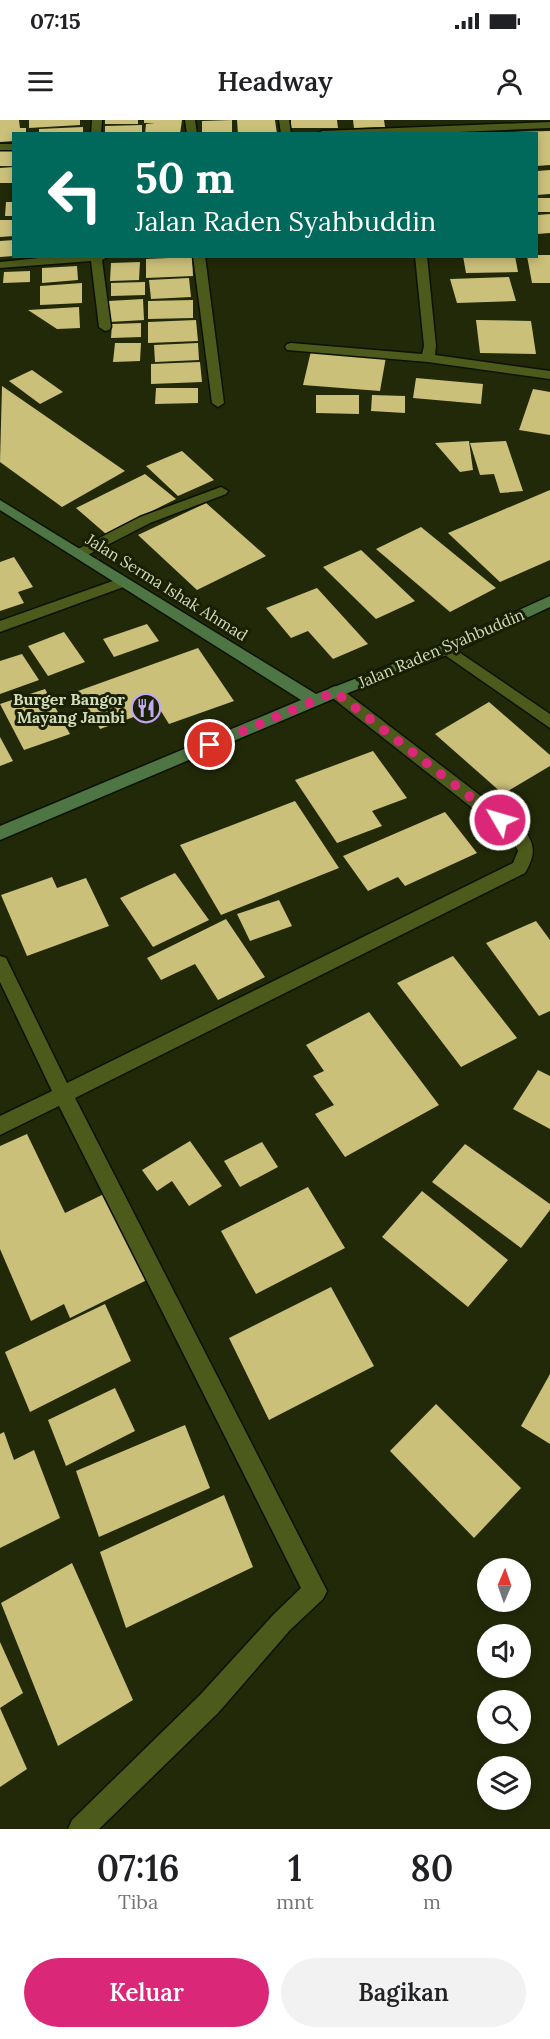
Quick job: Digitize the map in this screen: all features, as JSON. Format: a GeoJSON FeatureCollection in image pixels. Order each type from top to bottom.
{"type":"FeatureCollection","features":[{"type":"Feature","properties":{"kind":"main road","name":"Jalan Serma Ishak Ahmad"},"geometry":{"type":"LineString","coordinates":[[0,504],[315,701]]}},
{"type":"Feature","properties":{"kind":"main road","name":"Jalan Raden Syahbuddin"},"geometry":{"type":"LineString","coordinates":[[0,833],[335,692],[447,649],[550,601]]}},
{"type":"Feature","properties":{"kind":"street"},"geometry":{"type":"LineString","coordinates":[[398,132],[550,125]]}},
{"type":"Feature","properties":{"kind":"street"},"geometry":{"type":"LineString","coordinates":[[0,265],[84,258]]}},
{"type":"Feature","properties":{"kind":"street"},"geometry":{"type":"LineString","coordinates":[[96,258],[105,327]]}},
{"type":"Feature","properties":{"kind":"street"},"geometry":{"type":"LineString","coordinates":[[199,258],[218,403]]}},
{"type":"Feature","properties":{"kind":"street"},"geometry":{"type":"LineString","coordinates":[[421,258],[430,346],[428,358]]}},
{"type":"Feature","properties":{"kind":"street"},"geometry":{"type":"LineString","coordinates":[[291,347],[428,358],[550,375]]}},
{"type":"Feature","properties":{"kind":"street"},"geometry":{"type":"LineString","coordinates":[[81,553],[145,520],[221,491]]}},
{"type":"Feature","properties":{"kind":"street"},"geometry":{"type":"LineString","coordinates":[[0,627],[124,582]]}},
{"type":"Feature","properties":{"kind":"street"},"geometry":{"type":"LineString","coordinates":[[447,649],[550,722]]}},
{"type":"Feature","properties":{"kind":"street"},"geometry":{"type":"LineString","coordinates":[[0,1126],[519,868],[527,855],[526,845],[518,834],[335,692]]}},
{"type":"Feature","properties":{"kind":"street"},"geometry":{"type":"LineString","coordinates":[[0,963],[64,1096],[315,1591],[282,1622],[209,1704],[81,1829]]}},
{"type":"Feature","properties":{"kind":"building"},"geometry":{"type":"Polygon","coordinates":[[[0,120],[19,120],[20,128],[26,128],[26,132],[12,132],[12,141],[0,142],[0,120]]]}},
{"type":"Feature","properties":{"kind":"building"},"geometry":{"type":"Polygon","coordinates":[[[29,120],[80,120],[80,125],[29,128],[29,120]]]}},
{"type":"Feature","properties":{"kind":"building"},"geometry":{"type":"Polygon","coordinates":[[[105,120],[138,120],[138,124],[105,124],[105,120]]]}},
{"type":"Feature","properties":{"kind":"building"},"geometry":{"type":"Polygon","coordinates":[[[144,120],[182,120],[180,132],[145,132],[146,124],[155,123],[144,123],[144,120]]]}},
{"type":"Feature","properties":{"kind":"building"},"geometry":{"type":"Polygon","coordinates":[[[232,120],[232,132],[202,132],[202,121],[232,120]]]}},
{"type":"Feature","properties":{"kind":"building"},"geometry":{"type":"Polygon","coordinates":[[[237,120],[275,120],[277,132],[238,132],[237,120]]]}},
{"type":"Feature","properties":{"kind":"building"},"geometry":{"type":"Polygon","coordinates":[[[291,120],[337,120],[338,128],[291,128],[291,120]]]}},
{"type":"Feature","properties":{"kind":"building"},"geometry":{"type":"Polygon","coordinates":[[[353,120],[384,120],[385,127],[354,128],[353,120]]]}},
{"type":"Feature","properties":{"kind":"building"},"geometry":{"type":"Polygon","coordinates":[[[142,125],[142,132],[105,132],[105,126],[142,125]]]}},
{"type":"Feature","properties":{"kind":"building"},"geometry":{"type":"Polygon","coordinates":[[[83,127],[83,132],[39,132],[39,129],[83,127]]]}},
{"type":"Feature","properties":{"kind":"building"},"geometry":{"type":"Polygon","coordinates":[[[550,131],[550,165],[538,166],[538,132],[514,132],[550,131]]]}},
{"type":"Feature","properties":{"kind":"building"},"geometry":{"type":"Polygon","coordinates":[[[0,151],[12,151],[12,166],[0,166],[0,151]]]}},
{"type":"Feature","properties":{"kind":"building"},"geometry":{"type":"Polygon","coordinates":[[[12,167],[12,183],[0,183],[0,168],[12,167]]]}},
{"type":"Feature","properties":{"kind":"building"},"geometry":{"type":"Polygon","coordinates":[[[550,170],[550,194],[538,195],[538,171],[550,170]]]}},
{"type":"Feature","properties":{"kind":"building"},"geometry":{"type":"Polygon","coordinates":[[[538,198],[550,198],[550,212],[538,212],[538,198]]]}},
{"type":"Feature","properties":{"kind":"building"},"geometry":{"type":"Polygon","coordinates":[[[6,202],[12,202],[12,216],[5,216],[6,202]]]}},
{"type":"Feature","properties":{"kind":"building"},"geometry":{"type":"Polygon","coordinates":[[[550,214],[550,233],[538,234],[538,215],[550,214]]]}},
{"type":"Feature","properties":{"kind":"building"},"geometry":{"type":"Polygon","coordinates":[[[0,220],[12,220],[12,236],[0,237],[0,220]]]}},
{"type":"Feature","properties":{"kind":"building"},"geometry":{"type":"Polygon","coordinates":[[[12,240],[12,256],[0,257],[0,241],[12,240]]]}},
{"type":"Feature","properties":{"kind":"building"},"geometry":{"type":"Polygon","coordinates":[[[550,255],[550,283],[532,283],[527,258],[550,255]]]}},
{"type":"Feature","properties":{"kind":"building"},"geometry":{"type":"Polygon","coordinates":[[[192,258],[193,276],[146,278],[146,259],[192,258]]]}},
{"type":"Feature","properties":{"kind":"building"},"geometry":{"type":"Polygon","coordinates":[[[463,258],[515,258],[518,272],[466,273],[463,258]]]}},
{"type":"Feature","properties":{"kind":"building"},"geometry":{"type":"Polygon","coordinates":[[[140,262],[139,280],[110,281],[111,263],[140,262]]]}},
{"type":"Feature","properties":{"kind":"building"},"geometry":{"type":"Polygon","coordinates":[[[77,266],[78,280],[42,283],[42,268],[77,266]]]}},
{"type":"Feature","properties":{"kind":"building"},"geometry":{"type":"Polygon","coordinates":[[[30,271],[30,282],[3,283],[4,272],[30,271]]]}},
{"type":"Feature","properties":{"kind":"building"},"geometry":{"type":"Polygon","coordinates":[[[509,277],[516,301],[457,303],[450,279],[509,277]]]}},
{"type":"Feature","properties":{"kind":"building"},"geometry":{"type":"Polygon","coordinates":[[[189,278],[191,297],[151,299],[149,280],[189,278]]]}},
{"type":"Feature","properties":{"kind":"building"},"geometry":{"type":"Polygon","coordinates":[[[145,282],[145,295],[111,296],[111,283],[145,282]]]}},
{"type":"Feature","properties":{"kind":"building"},"geometry":{"type":"Polygon","coordinates":[[[82,283],[82,303],[40,305],[40,286],[82,283]]]}},
{"type":"Feature","properties":{"kind":"building"},"geometry":{"type":"Polygon","coordinates":[[[143,299],[144,320],[109,322],[109,301],[143,299]]]}},
{"type":"Feature","properties":{"kind":"building"},"geometry":{"type":"Polygon","coordinates":[[[193,300],[193,318],[148,319],[148,301],[193,300]]]}},
{"type":"Feature","properties":{"kind":"building"},"geometry":{"type":"Polygon","coordinates":[[[79,307],[80,328],[57,329],[28,310],[79,307]]]}},
{"type":"Feature","properties":{"kind":"building"},"geometry":{"type":"Polygon","coordinates":[[[196,320],[198,341],[148,343],[148,322],[196,320]]]}},
{"type":"Feature","properties":{"kind":"building"},"geometry":{"type":"Polygon","coordinates":[[[476,320],[531,321],[536,354],[480,353],[476,320]]]}},
{"type":"Feature","properties":{"kind":"building"},"geometry":{"type":"Polygon","coordinates":[[[141,323],[141,337],[111,338],[112,324],[141,323]]]}},
{"type":"Feature","properties":{"kind":"building"},"geometry":{"type":"Polygon","coordinates":[[[115,343],[141,343],[140,361],[113,362],[115,343]]]}},
{"type":"Feature","properties":{"kind":"building"},"geometry":{"type":"Polygon","coordinates":[[[198,343],[199,360],[155,362],[154,345],[198,343]]]}},
{"type":"Feature","properties":{"kind":"building"},"geometry":{"type":"Polygon","coordinates":[[[311,351],[386,357],[380,391],[303,385],[311,351]]]}},
{"type":"Feature","properties":{"kind":"building"},"geometry":{"type":"Polygon","coordinates":[[[200,362],[202,382],[151,384],[151,364],[200,362]]]}},
{"type":"Feature","properties":{"kind":"building"},"geometry":{"type":"Polygon","coordinates":[[[32,370],[63,392],[40,404],[9,381],[32,370]]]}},
{"type":"Feature","properties":{"kind":"building"},"geometry":{"type":"Polygon","coordinates":[[[416,378],[483,384],[481,404],[413,398],[416,378]]]}},
{"type":"Feature","properties":{"kind":"building"},"geometry":{"type":"Polygon","coordinates":[[[2,386],[125,471],[62,507],[0,462],[2,386]]]}},
{"type":"Feature","properties":{"kind":"building"},"geometry":{"type":"Polygon","coordinates":[[[156,388],[198,388],[198,403],[155,404],[156,388]]]}},
{"type":"Feature","properties":{"kind":"building"},"geometry":{"type":"Polygon","coordinates":[[[533,389],[550,392],[550,435],[519,430],[533,389]]]}},
{"type":"Feature","properties":{"kind":"building"},"geometry":{"type":"Polygon","coordinates":[[[316,395],[359,395],[359,414],[316,413],[316,395]]]}},
{"type":"Feature","properties":{"kind":"building"},"geometry":{"type":"Polygon","coordinates":[[[372,395],[405,396],[405,413],[371,411],[372,395]]]}},
{"type":"Feature","properties":{"kind":"building"},"geometry":{"type":"Polygon","coordinates":[[[469,441],[473,470],[460,472],[435,443],[469,441]]]}},
{"type":"Feature","properties":{"kind":"building"},"geometry":{"type":"Polygon","coordinates":[[[506,441],[523,491],[500,493],[494,474],[480,475],[470,443],[506,441]]]}},
{"type":"Feature","properties":{"kind":"building"},"geometry":{"type":"Polygon","coordinates":[[[182,451],[214,480],[178,496],[146,466],[182,451]]]}},
{"type":"Feature","properties":{"kind":"building"},"geometry":{"type":"Polygon","coordinates":[[[145,474],[176,499],[106,534],[76,508],[145,474]]]}},
{"type":"Feature","properties":{"kind":"building"},"geometry":{"type":"Polygon","coordinates":[[[550,490],[550,560],[500,582],[448,533],[550,490]]]}},
{"type":"Feature","properties":{"kind":"building"},"geometry":{"type":"Polygon","coordinates":[[[206,503],[266,556],[197,590],[138,535],[206,503]]]}},
{"type":"Feature","properties":{"kind":"building"},"geometry":{"type":"Polygon","coordinates":[[[421,527],[496,588],[450,612],[376,549],[421,527]]]}},
{"type":"Feature","properties":{"kind":"building"},"geometry":{"type":"Polygon","coordinates":[[[361,550],[415,601],[376,619],[323,567],[361,550]]]}},
{"type":"Feature","properties":{"kind":"building"},"geometry":{"type":"Polygon","coordinates":[[[14,557],[33,587],[18,592],[24,603],[0,611],[0,562],[14,557]]]}},
{"type":"Feature","properties":{"kind":"building"},"geometry":{"type":"Polygon","coordinates":[[[317,588],[368,644],[333,659],[308,631],[291,638],[266,608],[317,588]]]}},
{"type":"Feature","properties":{"kind":"building"},"geometry":{"type":"Polygon","coordinates":[[[147,624],[159,641],[114,657],[103,639],[147,624]]]}},
{"type":"Feature","properties":{"kind":"building"},"geometry":{"type":"Polygon","coordinates":[[[64,632],[85,662],[48,676],[28,646],[64,632]]]}},
{"type":"Feature","properties":{"kind":"building"},"geometry":{"type":"Polygon","coordinates":[[[198,648],[234,701],[169,724],[159,708],[100,729],[78,691],[198,648]]]}},
{"type":"Feature","properties":{"kind":"building"},"geometry":{"type":"Polygon","coordinates":[[[22,654],[39,680],[0,694],[0,661],[22,654]]]}},
{"type":"Feature","properties":{"kind":"building"},"geometry":{"type":"Polygon","coordinates":[[[45,689],[70,734],[24,750],[0,704],[45,689]]]}},
{"type":"Feature","properties":{"kind":"building"},"geometry":{"type":"Polygon","coordinates":[[[489,702],[550,755],[550,766],[503,794],[435,734],[489,702]]]}},
{"type":"Feature","properties":{"kind":"building"},"geometry":{"type":"Polygon","coordinates":[[[0,737],[13,761],[0,766],[0,737]]]}},
{"type":"Feature","properties":{"kind":"building"},"geometry":{"type":"Polygon","coordinates":[[[373,751],[407,798],[372,811],[382,826],[337,843],[295,780],[373,751]]]}},
{"type":"Feature","properties":{"kind":"building"},"geometry":{"type":"Polygon","coordinates":[[[295,801],[339,868],[221,915],[180,845],[295,801]]]}},
{"type":"Feature","properties":{"kind":"building"},"geometry":{"type":"Polygon","coordinates":[[[445,812],[477,853],[405,886],[398,877],[368,891],[343,856],[445,812]]]}},
{"type":"Feature","properties":{"kind":"building"},"geometry":{"type":"Polygon","coordinates":[[[175,873],[209,920],[153,947],[120,898],[175,873]]]}},
{"type":"Feature","properties":{"kind":"building"},"geometry":{"type":"Polygon","coordinates":[[[52,877],[57,888],[86,878],[109,926],[27,956],[1,895],[52,877]]]}},
{"type":"Feature","properties":{"kind":"building"},"geometry":{"type":"Polygon","coordinates":[[[279,900],[292,926],[250,941],[237,914],[279,900]]]}},
{"type":"Feature","properties":{"kind":"building"},"geometry":{"type":"Polygon","coordinates":[[[226,919],[265,977],[218,1000],[195,964],[161,980],[147,958],[226,919]]]}},
{"type":"Feature","properties":{"kind":"building"},"geometry":{"type":"Polygon","coordinates":[[[536,921],[550,940],[550,1011],[539,1016],[486,943],[536,921]]]}},
{"type":"Feature","properties":{"kind":"building"},"geometry":{"type":"Polygon","coordinates":[[[453,956],[517,1038],[461,1067],[397,983],[453,956]]]}},
{"type":"Feature","properties":{"kind":"building"},"geometry":{"type":"Polygon","coordinates":[[[369,1012],[439,1105],[345,1157],[315,1114],[334,1105],[313,1076],[324,1071],[306,1045],[369,1012]]]}},
{"type":"Feature","properties":{"kind":"building"},"geometry":{"type":"Polygon","coordinates":[[[538,1070],[550,1076],[550,1129],[513,1109],[538,1070]]]}},
{"type":"Feature","properties":{"kind":"building"},"geometry":{"type":"Polygon","coordinates":[[[27,1134],[65,1213],[106,1193],[149,1279],[70,1318],[64,1304],[31,1321],[0,1249],[0,1146],[27,1134]]]}},
{"type":"Feature","properties":{"kind":"building"},"geometry":{"type":"Polygon","coordinates":[[[190,1141],[222,1186],[189,1206],[172,1181],[157,1191],[142,1170],[190,1141]]]}},
{"type":"Feature","properties":{"kind":"building"},"geometry":{"type":"Polygon","coordinates":[[[262,1142],[278,1167],[240,1187],[224,1161],[262,1142]]]}},
{"type":"Feature","properties":{"kind":"building"},"geometry":{"type":"Polygon","coordinates":[[[465,1144],[550,1204],[550,1210],[521,1248],[432,1182],[465,1144]]]}},
{"type":"Feature","properties":{"kind":"building"},"geometry":{"type":"Polygon","coordinates":[[[308,1187],[345,1248],[256,1294],[221,1231],[308,1187]]]}},
{"type":"Feature","properties":{"kind":"building"},"geometry":{"type":"Polygon","coordinates":[[[422,1191],[508,1260],[468,1307],[382,1237],[422,1191]]]}},
{"type":"Feature","properties":{"kind":"building"},"geometry":{"type":"Polygon","coordinates":[[[331,1287],[374,1366],[269,1420],[229,1338],[331,1287]]]}},
{"type":"Feature","properties":{"kind":"building"},"geometry":{"type":"Polygon","coordinates":[[[105,1304],[131,1361],[30,1412],[5,1352],[105,1304]]]}},
{"type":"Feature","properties":{"kind":"building"},"geometry":{"type":"Polygon","coordinates":[[[550,1374],[550,1444],[521,1426],[550,1374]]]}},
{"type":"Feature","properties":{"kind":"building"},"geometry":{"type":"Polygon","coordinates":[[[115,1388],[135,1431],[66,1466],[48,1420],[115,1388]]]}},
{"type":"Feature","properties":{"kind":"building"},"geometry":{"type":"Polygon","coordinates":[[[436,1404],[521,1488],[474,1538],[390,1451],[436,1404]]]}},
{"type":"Feature","properties":{"kind":"building"},"geometry":{"type":"Polygon","coordinates":[[[185,1425],[210,1488],[99,1537],[76,1471],[185,1425]]]}},
{"type":"Feature","properties":{"kind":"building"},"geometry":{"type":"Polygon","coordinates":[[[4,1432],[14,1460],[34,1450],[60,1518],[0,1548],[0,1434],[4,1432]]]}},
{"type":"Feature","properties":{"kind":"building"},"geometry":{"type":"Polygon","coordinates":[[[224,1495],[253,1567],[126,1628],[100,1552],[224,1495]]]}},
{"type":"Feature","properties":{"kind":"building"},"geometry":{"type":"Polygon","coordinates":[[[72,1563],[133,1700],[58,1746],[1,1603],[72,1563]]]}},
{"type":"Feature","properties":{"kind":"building"},"geometry":{"type":"Polygon","coordinates":[[[0,1642],[23,1693],[0,1708],[0,1642]]]}},
{"type":"Feature","properties":{"kind":"building"},"geometry":{"type":"Polygon","coordinates":[[[0,1708],[27,1769],[0,1787],[0,1708]]]}},
{"type":"Feature","properties":{"kind":"place","name":"Burger Bangor Mayang Jambi"},"geometry":{"type":"Point","coordinates":[146,708]}},
{"type":"Feature","properties":{"kind":"route"},"geometry":{"type":"LineString","coordinates":[[210,745],[335,692],[500,820]]}}]}
